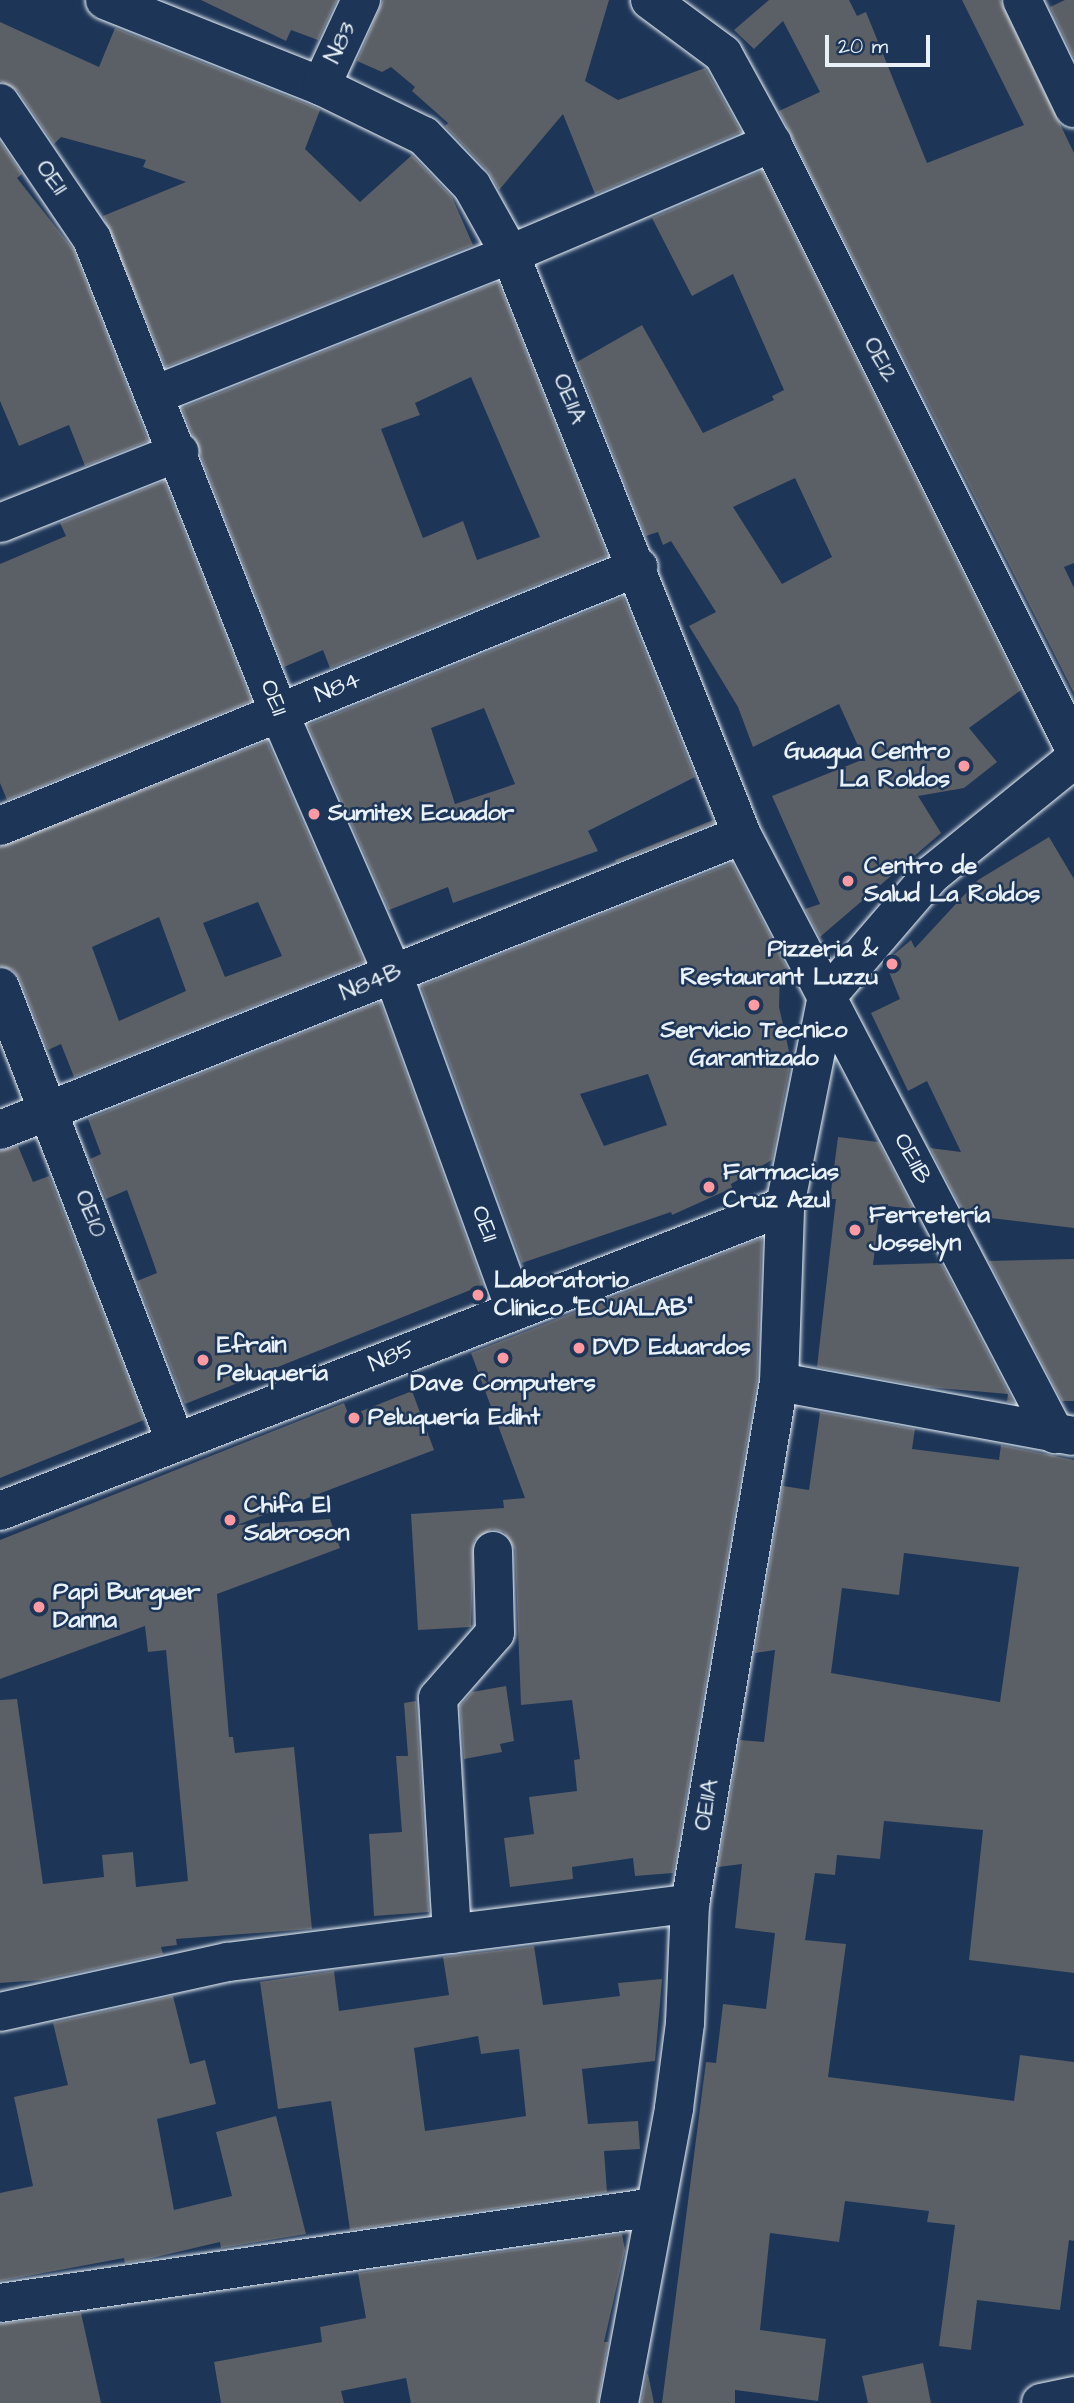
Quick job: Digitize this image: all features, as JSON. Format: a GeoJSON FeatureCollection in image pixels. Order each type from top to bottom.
{"type":"FeatureCollection","features":[{"type":"Feature","properties":{"kind":"street","name":"OE11A"},"geometry":{"type":"LineString","coordinates":[[106,0],[321,86],[424,135],[471,186],[510,254],[638,567],[742,835],[827,996],[785,1206],[779,1382],[690,1904],[685,2023],[655,2207],[618,2403]]}},
{"type":"Feature","properties":{"kind":"street","name":"N83"},"geometry":{"type":"LineString","coordinates":[[321,86],[361,0]]}},
{"type":"Feature","properties":{"kind":"street","name":"OE12"},"geometry":{"type":"LineString","coordinates":[[650,0],[723,54],[772,143],[1074,748]]}},
{"type":"Feature","properties":{"kind":"street"},"geometry":{"type":"LineString","coordinates":[[1030,3],[1074,108]]}},
{"type":"Feature","properties":{"kind":"street","name":"OE11"},"geometry":{"type":"LineString","coordinates":[[0,103],[92,239],[180,452],[279,713],[393,974],[515,1309]]}},
{"type":"Feature","properties":{"kind":"street"},"geometry":{"type":"LineString","coordinates":[[157,394],[510,254],[772,143]]}},
{"type":"Feature","properties":{"kind":"street"},"geometry":{"type":"LineString","coordinates":[[0,523],[180,452]]}},
{"type":"Feature","properties":{"kind":"street","name":"N84"},"geometry":{"type":"LineString","coordinates":[[0,826],[638,567]]}},
{"type":"Feature","properties":{"kind":"street"},"geometry":{"type":"LineString","coordinates":[[827,996],[930,875],[1074,759]]}},
{"type":"Feature","properties":{"kind":"street","name":"N84B"},"geometry":{"type":"LineString","coordinates":[[0,1130],[742,835]]}},
{"type":"Feature","properties":{"kind":"street","name":"OE10"},"geometry":{"type":"LineString","coordinates":[[0,987],[50,1110],[176,1443]]}},
{"type":"Feature","properties":{"kind":"street","name":"OE11B"},"geometry":{"type":"LineString","coordinates":[[827,996],[1064,1435]]}},
{"type":"Feature","properties":{"kind":"street","name":"N85"},"geometry":{"type":"LineString","coordinates":[[0,1511],[785,1206]]}},
{"type":"Feature","properties":{"kind":"street"},"geometry":{"type":"LineString","coordinates":[[779,1382],[1064,1435]]}},
{"type":"Feature","properties":{"kind":"street"},"geometry":{"type":"LineString","coordinates":[[452,1934],[438,1698],[495,1633],[493,1551]]}},
{"type":"Feature","properties":{"kind":"street"},"geometry":{"type":"LineString","coordinates":[[0,2012],[228,1962],[690,1904]]}},
{"type":"Feature","properties":{"kind":"street"},"geometry":{"type":"LineString","coordinates":[[0,2303],[655,2207]]}},
{"type":"Feature","properties":{"kind":"street"},"geometry":{"type":"LineString","coordinates":[[1041,2403],[1074,2396]]}},
{"type":"Feature","properties":{"kind":"building"},"geometry":{"type":"Polygon","coordinates":[[[201,0],[337,0],[318,40],[291,30],[286,41],[201,0]]]}},
{"type":"Feature","properties":{"kind":"building"},"geometry":{"type":"Polygon","coordinates":[[[383,0],[609,0],[585,81],[618,100],[705,68],[741,132],[595,194],[563,114],[499,190],[488,171],[445,126],[448,123],[412,91],[415,87],[391,67],[382,72],[357,61],[383,0]]]}},
{"type":"Feature","properties":{"kind":"building"},"geometry":{"type":"Polygon","coordinates":[[[769,0],[849,0],[857,16],[866,12],[927,163],[1024,125],[962,0],[1000,0],[1074,153],[1074,563],[1064,567],[1074,588],[1074,693],[779,111],[820,92],[783,21],[754,49],[734,30],[769,0]]]}},
{"type":"Feature","properties":{"kind":"building"},"geometry":{"type":"Polygon","coordinates":[[[1065,0],[1074,0],[1074,58],[1050,7],[1065,0]]]}},
{"type":"Feature","properties":{"kind":"building"},"geometry":{"type":"Polygon","coordinates":[[[0,22],[99,67],[115,28],[312,106],[320,110],[305,149],[360,202],[412,155],[452,197],[473,245],[166,367],[103,216],[186,182],[143,167],[146,160],[61,137],[54,144],[18,91],[0,81],[0,22]]]}},
{"type":"Feature","properties":{"kind":"building"},"geometry":{"type":"Polygon","coordinates":[[[0,142],[22,174],[17,178],[73,249],[148,441],[85,466],[69,425],[19,446],[0,401],[0,142]]]}},
{"type":"Feature","properties":{"kind":"building"},"geometry":{"type":"Polygon","coordinates":[[[762,171],[1021,690],[969,728],[997,762],[964,788],[918,796],[941,833],[820,937],[805,909],[820,904],[772,796],[864,759],[839,704],[753,747],[738,707],[689,626],[716,612],[671,541],[663,545],[658,532],[646,536],[577,362],[642,325],[703,433],[774,400],[772,396],[784,390],[733,274],[692,296],[652,218],[762,171]],[[795,478],[733,507],[782,584],[832,557],[795,478]]]}},
{"type":"Feature","properties":{"kind":"building"},"geometry":{"type":"Polygon","coordinates":[[[498,282],[607,556],[330,668],[323,650],[284,667],[182,408],[498,282]],[[471,377],[415,403],[420,415],[381,429],[423,538],[463,521],[477,560],[540,537],[471,377]]]}},
{"type":"Feature","properties":{"kind":"building"},"geometry":{"type":"Polygon","coordinates":[[[164,481],[251,701],[7,800],[0,783],[0,564],[66,536],[60,523],[164,481]]]}},
{"type":"Feature","properties":{"kind":"building"},"geometry":{"type":"Polygon","coordinates":[[[623,597],[695,777],[588,831],[598,851],[453,903],[448,887],[389,910],[308,725],[623,597]],[[484,708],[431,728],[455,804],[515,784],[484,708]]]}},
{"type":"Feature","properties":{"kind":"building"},"geometry":{"type":"Polygon","coordinates":[[[267,741],[364,962],[74,1077],[61,1044],[48,1050],[20,979],[13,970],[0,966],[0,847],[267,741]],[[258,902],[203,923],[225,977],[282,956],[258,902]],[[159,917],[92,947],[119,1021],[186,991],[159,917]]]}},
{"type":"Feature","properties":{"kind":"building"},"geometry":{"type":"Polygon","coordinates":[[[713,820],[714,823],[616,862],[615,860],[713,820]]]}},
{"type":"Feature","properties":{"kind":"building"},"geometry":{"type":"Polygon","coordinates":[[[1049,837],[1074,879],[1074,1228],[965,1215],[930,1148],[961,1152],[927,1081],[908,1091],[871,1013],[900,999],[885,962],[911,940],[915,948],[978,880],[1049,837]]]}},
{"type":"Feature","properties":{"kind":"building"},"geometry":{"type":"Polygon","coordinates":[[[732,863],[787,968],[780,971],[779,1007],[791,1060],[772,1160],[731,1184],[732,1188],[672,1215],[671,1212],[522,1263],[421,986],[732,863]],[[648,1074],[580,1094],[604,1146],[667,1125],[648,1074]]]}},
{"type":"Feature","properties":{"kind":"building"},"geometry":{"type":"Polygon","coordinates":[[[380,1002],[483,1285],[185,1404],[137,1281],[157,1273],[127,1190],[106,1199],[90,1159],[101,1154],[88,1119],[380,1002]]]}},
{"type":"Feature","properties":{"kind":"building"},"geometry":{"type":"Polygon","coordinates":[[[838,1137],[878,1142],[913,1209],[880,1205],[873,1265],[941,1263],[1014,1403],[1007,1402],[1008,1394],[927,1387],[817,1367],[836,1199],[830,1199],[838,1137]]]}},
{"type":"Feature","properties":{"kind":"building"},"geometry":{"type":"Polygon","coordinates":[[[18,1146],[33,1182],[49,1176],[144,1420],[0,1478],[0,1151],[18,1146]]]}},
{"type":"Feature","properties":{"kind":"building"},"geometry":{"type":"Polygon","coordinates":[[[762,1238],[757,1380],[673,1873],[635,1876],[633,1858],[572,1867],[573,1879],[510,1887],[504,1838],[534,1834],[529,1797],[577,1791],[574,1760],[580,1759],[572,1700],[521,1705],[515,1550],[504,1532],[492,1529],[474,1541],[471,1627],[418,1630],[411,1514],[504,1508],[503,1500],[525,1498],[471,1353],[762,1238]]]}},
{"type":"Feature","properties":{"kind":"building"},"geometry":{"type":"Polygon","coordinates":[[[1074,1259],[1074,1401],[1062,1401],[989,1261],[1074,1259]]]}},
{"type":"Feature","properties":{"kind":"building"},"geometry":{"type":"Polygon","coordinates":[[[412,1391],[434,1450],[237,1525],[330,1519],[340,1548],[217,1594],[229,1737],[233,1737],[235,1753],[294,1747],[312,1929],[176,1939],[177,1945],[161,1947],[163,1954],[42,1980],[0,1983],[0,1700],[17,1699],[43,1884],[104,1877],[102,1855],[133,1852],[136,1887],[188,1881],[166,1650],[148,1652],[145,1626],[0,1679],[0,1540],[344,1403],[349,1416],[412,1391]]]}},
{"type":"Feature","properties":{"kind":"building"},"geometry":{"type":"Polygon","coordinates":[[[820,1412],[915,1429],[912,1449],[999,1460],[1001,1445],[1074,1460],[1074,1973],[969,1960],[983,1830],[884,1821],[880,1859],[837,1855],[835,1875],[815,1873],[805,1940],[846,1944],[828,2077],[1014,2101],[1020,2055],[1074,2062],[1074,2241],[1069,2240],[1060,2310],[977,2300],[971,2350],[939,2346],[955,2225],[927,2222],[929,2211],[845,2201],[839,2242],[770,2233],[760,2330],[826,2339],[818,2401],[735,2390],[735,2403],[662,2403],[706,2062],[716,2063],[723,2004],[766,2009],[775,1933],[735,1928],[742,1864],[718,1867],[740,1740],[764,1742],[775,1650],[755,1653],[783,1486],[809,1490],[820,1412]],[[904,1553],[899,1595],[842,1588],[831,1673],[1000,1702],[1019,1567],[904,1553]]]}},
{"type":"Feature","properties":{"kind":"building"},"geometry":{"type":"Polygon","coordinates":[[[506,1686],[514,1741],[500,1744],[502,1752],[464,1759],[460,1706],[472,1692],[506,1686]]]}},
{"type":"Feature","properties":{"kind":"building"},"geometry":{"type":"Polygon","coordinates":[[[416,1701],[429,1912],[374,1916],[369,1834],[402,1832],[396,1756],[408,1756],[404,1703],[416,1701]]]}},
{"type":"Feature","properties":{"kind":"building"},"geometry":{"type":"Polygon","coordinates":[[[534,1946],[543,2005],[620,1996],[618,1983],[662,1979],[655,2061],[582,2069],[588,2124],[638,2121],[640,2149],[604,2151],[607,2192],[350,2230],[331,2101],[278,2109],[260,1982],[334,1971],[339,2011],[449,1995],[443,1957],[534,1946]],[[478,2036],[414,2048],[425,2131],[526,2116],[519,2049],[481,2054],[478,2036]]]}},
{"type":"Feature","properties":{"kind":"building"},"geometry":{"type":"Polygon","coordinates":[[[173,1996],[190,2064],[205,2060],[216,2104],[157,2119],[174,2210],[232,2196],[216,2132],[276,2116],[306,2234],[221,2248],[220,2242],[143,2260],[125,2263],[124,2258],[0,2281],[0,2193],[33,2186],[14,2097],[68,2085],[53,2023],[173,1996]]]}},
{"type":"Feature","properties":{"kind":"building"},"geometry":{"type":"Polygon","coordinates":[[[622,2234],[625,2250],[604,2342],[608,2342],[598,2403],[411,2403],[406,2378],[341,2391],[344,2403],[221,2403],[214,2362],[322,2342],[320,2327],[366,2318],[358,2273],[622,2234]]]}},
{"type":"Feature","properties":{"kind":"building"},"geometry":{"type":"Polygon","coordinates":[[[81,2313],[101,2403],[0,2403],[0,2324],[81,2313]]]}},
{"type":"Feature","properties":{"kind":"building"},"geometry":{"type":"Polygon","coordinates":[[[923,2363],[931,2403],[868,2403],[862,2376],[923,2363]]]}},
{"type":"Feature","properties":{"kind":"building"},"geometry":{"type":"Polygon","coordinates":[[[648,2374],[654,2403],[641,2403],[648,2374]]]}},
{"type":"Feature","properties":{"kind":"place","name":"Guagua Centro La Roldos"},"geometry":{"type":"Point","coordinates":[964,766]}},
{"type":"Feature","properties":{"kind":"place","name":"Sumitex Ecuador"},"geometry":{"type":"Point","coordinates":[314,814]}},
{"type":"Feature","properties":{"kind":"place","name":"Centro de Salud La Roldos"},"geometry":{"type":"Point","coordinates":[848,881]}},
{"type":"Feature","properties":{"kind":"place","name":"Pizzeria & Restaurant Luzzu"},"geometry":{"type":"Point","coordinates":[892,964]}},
{"type":"Feature","properties":{"kind":"place","name":"Servicio Tecnico Garantizado"},"geometry":{"type":"Point","coordinates":[754,1005]}},
{"type":"Feature","properties":{"kind":"place","name":"Farmacias Cruz Azul"},"geometry":{"type":"Point","coordinates":[709,1187]}},
{"type":"Feature","properties":{"kind":"place","name":"Ferretería Josselyn"},"geometry":{"type":"Point","coordinates":[855,1230]}},
{"type":"Feature","properties":{"kind":"place","name":"Laboratorio Clínico \"ECUALAB\""},"geometry":{"type":"Point","coordinates":[478,1295]}},
{"type":"Feature","properties":{"kind":"place","name":"DVD Eduardos"},"geometry":{"type":"Point","coordinates":[579,1348]}},
{"type":"Feature","properties":{"kind":"place","name":"Dave Computers"},"geometry":{"type":"Point","coordinates":[503,1358]}},
{"type":"Feature","properties":{"kind":"place","name":"Efrain Peluquería"},"geometry":{"type":"Point","coordinates":[203,1360]}},
{"type":"Feature","properties":{"kind":"place","name":"Peluquería Ediht"},"geometry":{"type":"Point","coordinates":[354,1418]}},
{"type":"Feature","properties":{"kind":"place","name":"Chifa El Sabroson"},"geometry":{"type":"Point","coordinates":[230,1520]}},
{"type":"Feature","properties":{"kind":"place","name":"Papi Burguer Danna"},"geometry":{"type":"Point","coordinates":[39,1607]}}]}
